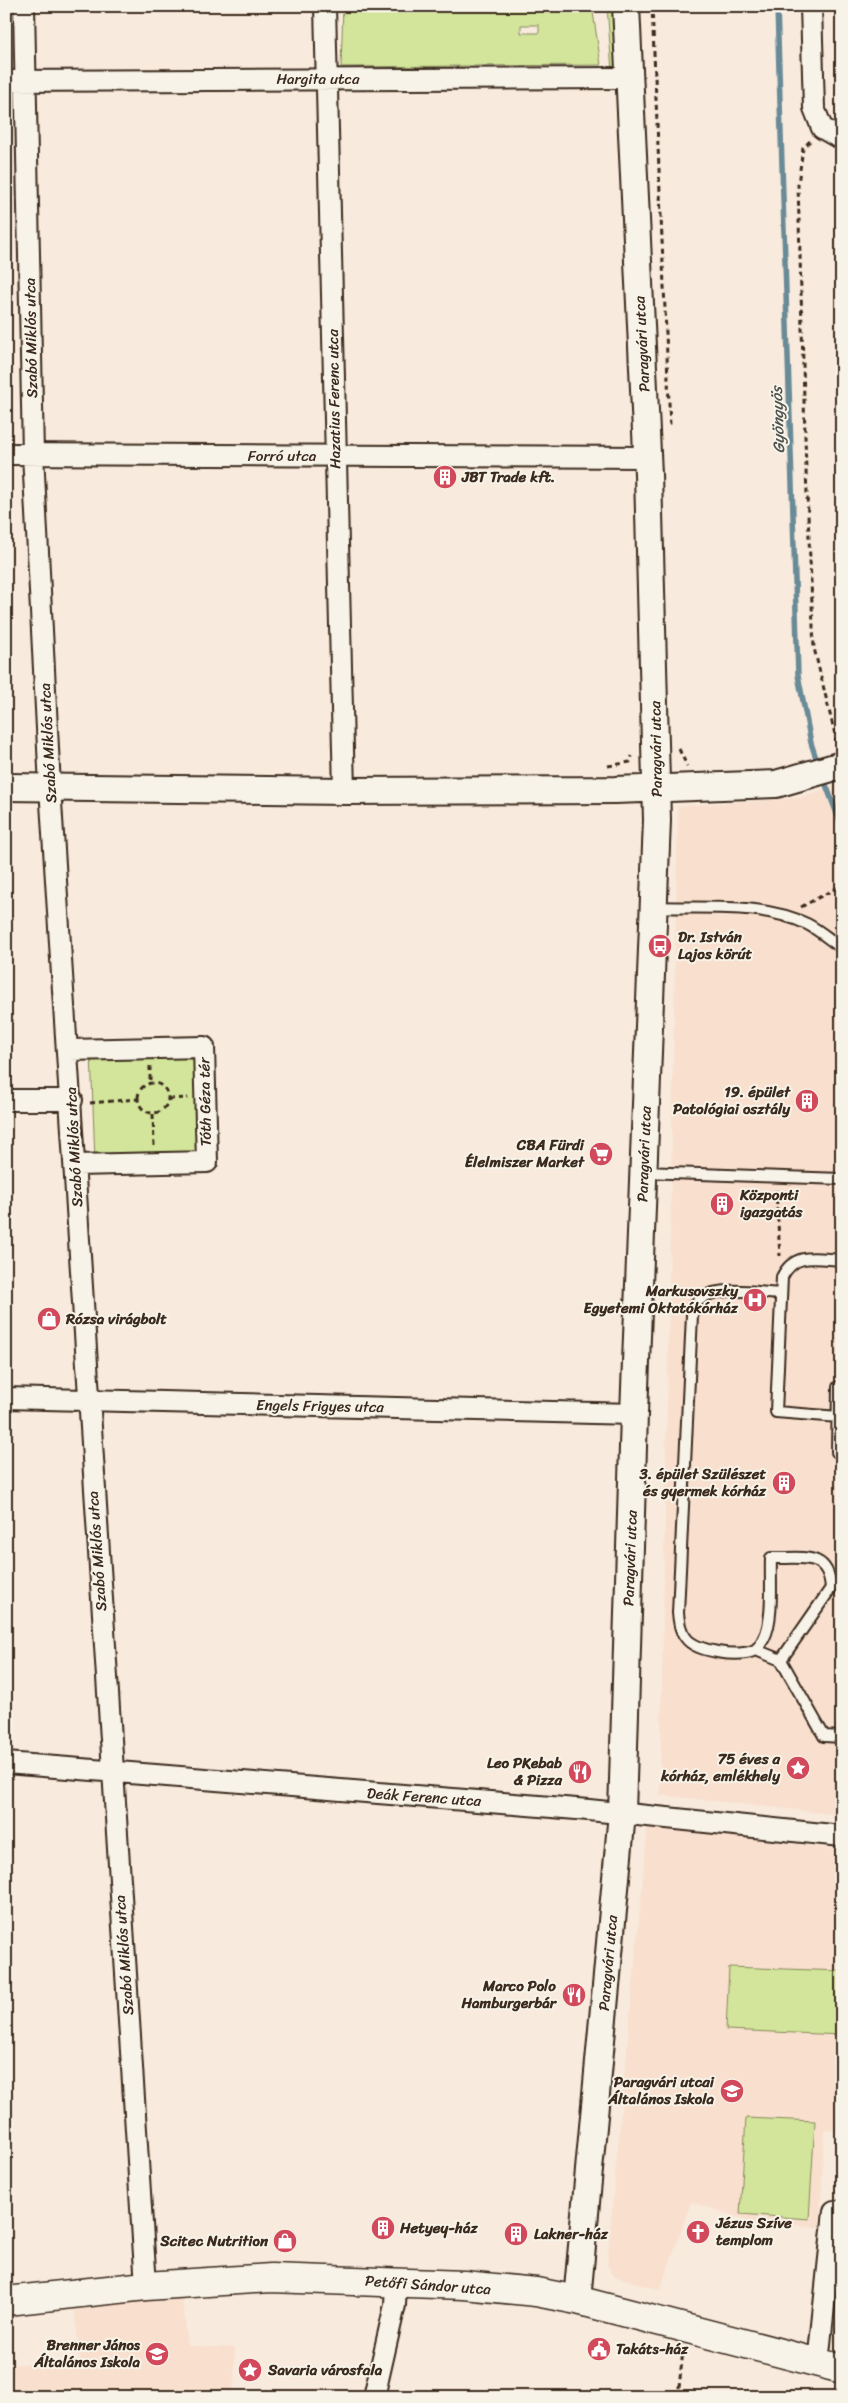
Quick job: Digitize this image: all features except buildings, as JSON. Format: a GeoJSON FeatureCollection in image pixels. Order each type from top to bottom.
{"type":"FeatureCollection","features":[{"type":"Feature","properties":{"kind":"main road","name":"Petőfi Sándor utca"},"geometry":{"type":"LineString","coordinates":[[6,2301],[146,2286],[271,2278],[464,2285],[536,2292],[577,2300],[830,2366]]}},
{"type":"Feature","properties":{"kind":"street","name":"Szabó Miklós utca"},"geometry":{"type":"LineString","coordinates":[[24,6],[16,81],[50,787],[69,1050],[81,1102],[76,1165],[88,1400],[146,2286]]}},
{"type":"Feature","properties":{"kind":"street","name":"Hazatius Ferenc utca"},"geometry":{"type":"LineString","coordinates":[[325,6],[344,791]]}},
{"type":"Feature","properties":{"kind":"street","name":"Paragvári utca"},"geometry":{"type":"LineString","coordinates":[[577,2300],[622,1813],[634,1414],[657,788],[647,457],[626,6]]}},
{"type":"Feature","properties":{"kind":"street"},"geometry":{"type":"LineString","coordinates":[[811,6],[814,108],[822,128],[836,136],[842,136]]}},
{"type":"Feature","properties":{"kind":"street","name":"Hargita utca"},"geometry":{"type":"LineString","coordinates":[[16,81],[629,78]]}},
{"type":"Feature","properties":{"kind":"street","name":"Forró utca"},"geometry":{"type":"LineString","coordinates":[[6,454],[647,457]]}},
{"type":"Feature","properties":{"kind":"street"},"geometry":{"type":"LineString","coordinates":[[6,787],[344,791],[615,790],[776,784],[802,777],[840,755]]}},
{"type":"Feature","properties":{"kind":"street","name":"Tóth Géza tér"},"geometry":{"type":"LineString","coordinates":[[69,1050],[204,1047],[207,1162],[76,1165]]}},
{"type":"Feature","properties":{"kind":"street"},"geometry":{"type":"LineString","coordinates":[[6,1100],[81,1102]]}},
{"type":"Feature","properties":{"kind":"street","name":"Engels Frigyes utca"},"geometry":{"type":"LineString","coordinates":[[6,1398],[634,1414]]}},
{"type":"Feature","properties":{"kind":"street","name":"Deák Ferenc utca"},"geometry":{"type":"LineString","coordinates":[[6,1763],[622,1813],[842,1836]]}},
{"type":"Feature","properties":{"kind":"street"},"geometry":{"type":"LineString","coordinates":[[830,2366],[834,2211],[842,2212]]}},
{"type":"Feature","properties":{"kind":"street"},"geometry":{"type":"LineString","coordinates":[[374,2397],[395,2305],[396,2282]]}},
{"type":"Feature","properties":{"kind":"lane"},"geometry":{"type":"LineString","coordinates":[[654,907],[753,910],[786,916],[808,924],[842,948]]}},
{"type":"Feature","properties":{"kind":"lane"},"geometry":{"type":"LineString","coordinates":[[643,1172],[842,1179]]}},
{"type":"Feature","properties":{"kind":"lane"},"geometry":{"type":"LineString","coordinates":[[839,1417],[776,1412],[782,1276],[788,1265],[798,1259],[842,1260]]}},
{"type":"Feature","properties":{"kind":"lane"},"geometry":{"type":"LineString","coordinates":[[781,1294],[718,1291],[704,1296],[696,1302],[692,1315],[678,1613],[680,1626],[686,1639],[696,1647],[709,1651],[746,1652],[756,1650],[781,1660],[824,1736],[842,1737]]}},
{"type":"Feature","properties":{"kind":"lane"},"geometry":{"type":"LineString","coordinates":[[842,1387],[838,1387],[837,1452],[842,1452]]}},
{"type":"Feature","properties":{"kind":"lane"},"geometry":{"type":"LineString","coordinates":[[756,1650],[764,1640],[769,1627],[771,1558],[816,1559],[825,1566],[830,1575],[831,1588],[781,1660]]}},
{"type":"Feature","properties":{"kind":"path"},"geometry":{"type":"LineString","coordinates":[[822,128],[803,148],[798,184],[806,472],[814,648],[834,737],[840,755]]}},
{"type":"Feature","properties":{"kind":"path"},"geometry":{"type":"LineString","coordinates":[[674,750],[679,749],[687,764]]}},
{"type":"Feature","properties":{"kind":"path"},"geometry":{"type":"LineString","coordinates":[[786,916],[841,885]]}},
{"type":"Feature","properties":{"kind":"path"},"geometry":{"type":"LineString","coordinates":[[150,1082],[160,1084],[168,1092],[169,1099],[166,1107],[160,1112],[153,1114],[146,1112],[140,1107],[138,1099],[138,1092],[150,1082]]}},
{"type":"Feature","properties":{"kind":"path"},"geometry":{"type":"LineString","coordinates":[[81,1102],[138,1099]]}},
{"type":"Feature","properties":{"kind":"path"},"geometry":{"type":"LineString","coordinates":[[153,1114],[154,1163]]}},
{"type":"Feature","properties":{"kind":"path"},"geometry":{"type":"LineString","coordinates":[[775,1177],[782,1276]]}},
{"type":"Feature","properties":{"kind":"path"},"geometry":{"type":"LineString","coordinates":[[678,2397],[685,2328]]}},
{"type":"Feature","properties":{"kind":"shaded area","name":"Markusovszky Egyetemi Oktatókórház"},"geometry":{"type":"Polygon","coordinates":[[[842,783],[842,1815],[660,1795],[678,806],[799,798],[842,783]]]}},
{"type":"Feature","properties":{"kind":"shaded area","name":"Paragvári utcai Általános Iskola"},"geometry":{"type":"Polygon","coordinates":[[[648,1825],[842,1850],[842,2131],[824,2130],[820,2227],[753,2222],[691,2202],[660,2290],[614,2276],[607,2265],[648,1825]]]}},
{"type":"Feature","properties":{"kind":"shaded area","name":"Brenner János Általános Iskola"},"geometry":{"type":"Polygon","coordinates":[[[182,2299],[188,2346],[235,2348],[233,2397],[6,2397],[6,2365],[80,2361],[74,2303],[182,2299]]]}},
{"type":"Feature","properties":{"kind":"green space"},"geometry":{"type":"Polygon","coordinates":[[[343,6],[592,6],[601,65],[341,67],[343,6]],[[521,25],[521,33],[539,33],[539,25],[521,25]]]}},
{"type":"Feature","properties":{"kind":"green space"},"geometry":{"type":"Polygon","coordinates":[[[607,6],[614,6],[617,66],[612,71],[607,6]]]}},
{"type":"Feature","properties":{"kind":"green space"},"geometry":{"type":"Polygon","coordinates":[[[201,1049],[205,1158],[95,1162],[91,1052],[201,1049]]]}},
{"type":"Feature","properties":{"kind":"green space"},"geometry":{"type":"Polygon","coordinates":[[[729,1967],[842,1971],[842,2035],[726,2030],[729,1967]]]}},
{"type":"Feature","properties":{"kind":"green space"},"geometry":{"type":"Polygon","coordinates":[[[746,2118],[815,2121],[809,2219],[740,2214],[746,2118]]]}},
{"type":"Feature","properties":{"kind":"waterway","name":"Gyöngyös"},"geometry":{"type":"LineString","coordinates":[[777,6],[798,675],[811,743],[818,764]]}},
{"type":"Feature","properties":{"kind":"waterway","name":"Gyöngyös"},"geometry":{"type":"LineString","coordinates":[[823,777],[842,827]]}},
{"type":"Feature","properties":{"kind":"place","name":"JBT Trade kft."},"geometry":{"type":"Point","coordinates":[445,477]}},
{"type":"Feature","properties":{"kind":"place","name":"Dr. István Lajos körút"},"geometry":{"type":"Point","coordinates":[660,946]}},
{"type":"Feature","properties":{"kind":"place","name":"19. épület Patológiai osztály"},"geometry":{"type":"Point","coordinates":[807,1101]}},
{"type":"Feature","properties":{"kind":"place","name":"CBA Fürdi Élelmiszer Market"},"geometry":{"type":"Point","coordinates":[601,1154]}},
{"type":"Feature","properties":{"kind":"place","name":"Központi igazgatás"},"geometry":{"type":"Point","coordinates":[722,1204]}},
{"type":"Feature","properties":{"kind":"place","name":"Markusovszky Egyetemi Oktatókórház"},"geometry":{"type":"Point","coordinates":[755,1300]}},
{"type":"Feature","properties":{"kind":"place","name":"Rózsa virágbolt"},"geometry":{"type":"Point","coordinates":[49,1319]}},
{"type":"Feature","properties":{"kind":"place","name":"3. épület Szülészet és gyermek kórház"},"geometry":{"type":"Point","coordinates":[784,1483]}},
{"type":"Feature","properties":{"kind":"place","name":"75 éves a kórház, emlékhely"},"geometry":{"type":"Point","coordinates":[798,1768]}},
{"type":"Feature","properties":{"kind":"place","name":"Leo PKebab & Pizza"},"geometry":{"type":"Point","coordinates":[580,1772]}},
{"type":"Feature","properties":{"kind":"place","name":"Marco Polo Hamburgerbár"},"geometry":{"type":"Point","coordinates":[574,1995]}},
{"type":"Feature","properties":{"kind":"place","name":"Paragvári utcai Általános Iskola"},"geometry":{"type":"Point","coordinates":[732,2091]}},
{"type":"Feature","properties":{"kind":"place","name":"Hetyey-ház"},"geometry":{"type":"Point","coordinates":[383,2228]}},
{"type":"Feature","properties":{"kind":"place","name":"Jézus Szíve templom"},"geometry":{"type":"Point","coordinates":[698,2232]}},
{"type":"Feature","properties":{"kind":"place","name":"Lakner-ház"},"geometry":{"type":"Point","coordinates":[516,2234]}},
{"type":"Feature","properties":{"kind":"place","name":"Scitec Nutrition"},"geometry":{"type":"Point","coordinates":[285,2241]}},
{"type":"Feature","properties":{"kind":"place","name":"Takáts-ház"},"geometry":{"type":"Point","coordinates":[599,2349]}},
{"type":"Feature","properties":{"kind":"place","name":"Brenner János Általános Iskola"},"geometry":{"type":"Point","coordinates":[157,2354]}},
{"type":"Feature","properties":{"kind":"place","name":"Savaria városfala"},"geometry":{"type":"Point","coordinates":[250,2370]}}]}
